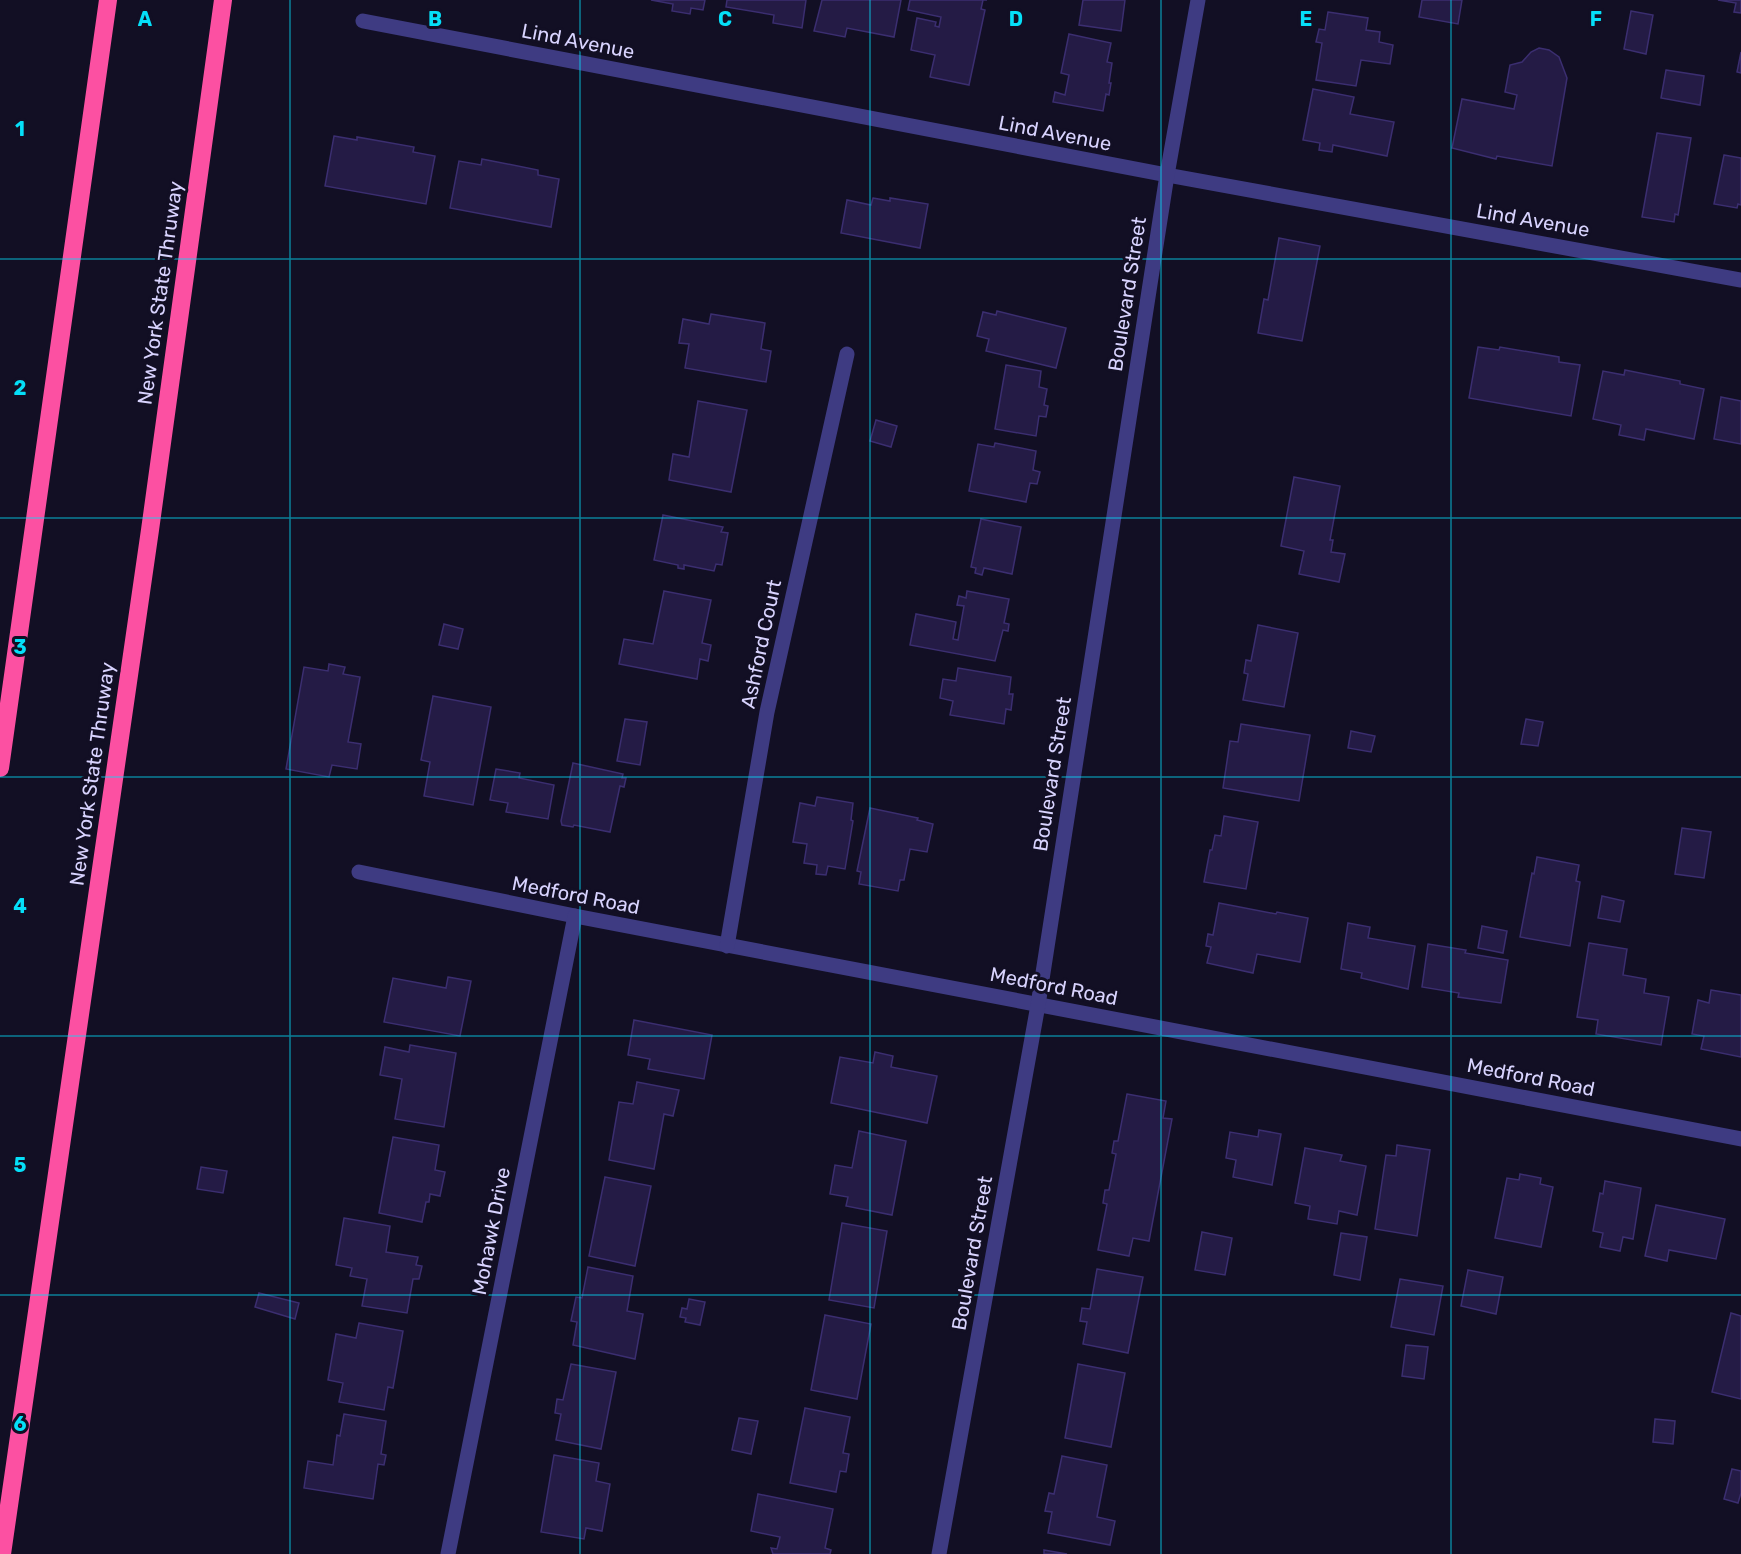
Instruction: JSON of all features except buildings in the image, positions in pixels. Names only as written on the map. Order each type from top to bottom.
[{"type":"highway","points":[[0,768],[108,0]]},
{"type":"highway","name":"New York State Thruway","points":[[2,1554],[149,542],[223,0]]},
{"type":"street","name":"Boulevard Street","points":[[939,1554],[1038,1005],[1167,175],[1198,0]]},
{"type":"street","name":"Lind Avenue","points":[[363,21],[1167,175],[1741,280]]},
{"type":"street","name":"Ashford Court","points":[[727,946],[767,712],[847,354]]},
{"type":"street","name":"Medford Road","points":[[359,872],[727,946],[1741,1138]]},
{"type":"street","name":"Mohawk Drive","points":[[448,1554],[575,916]]}]
